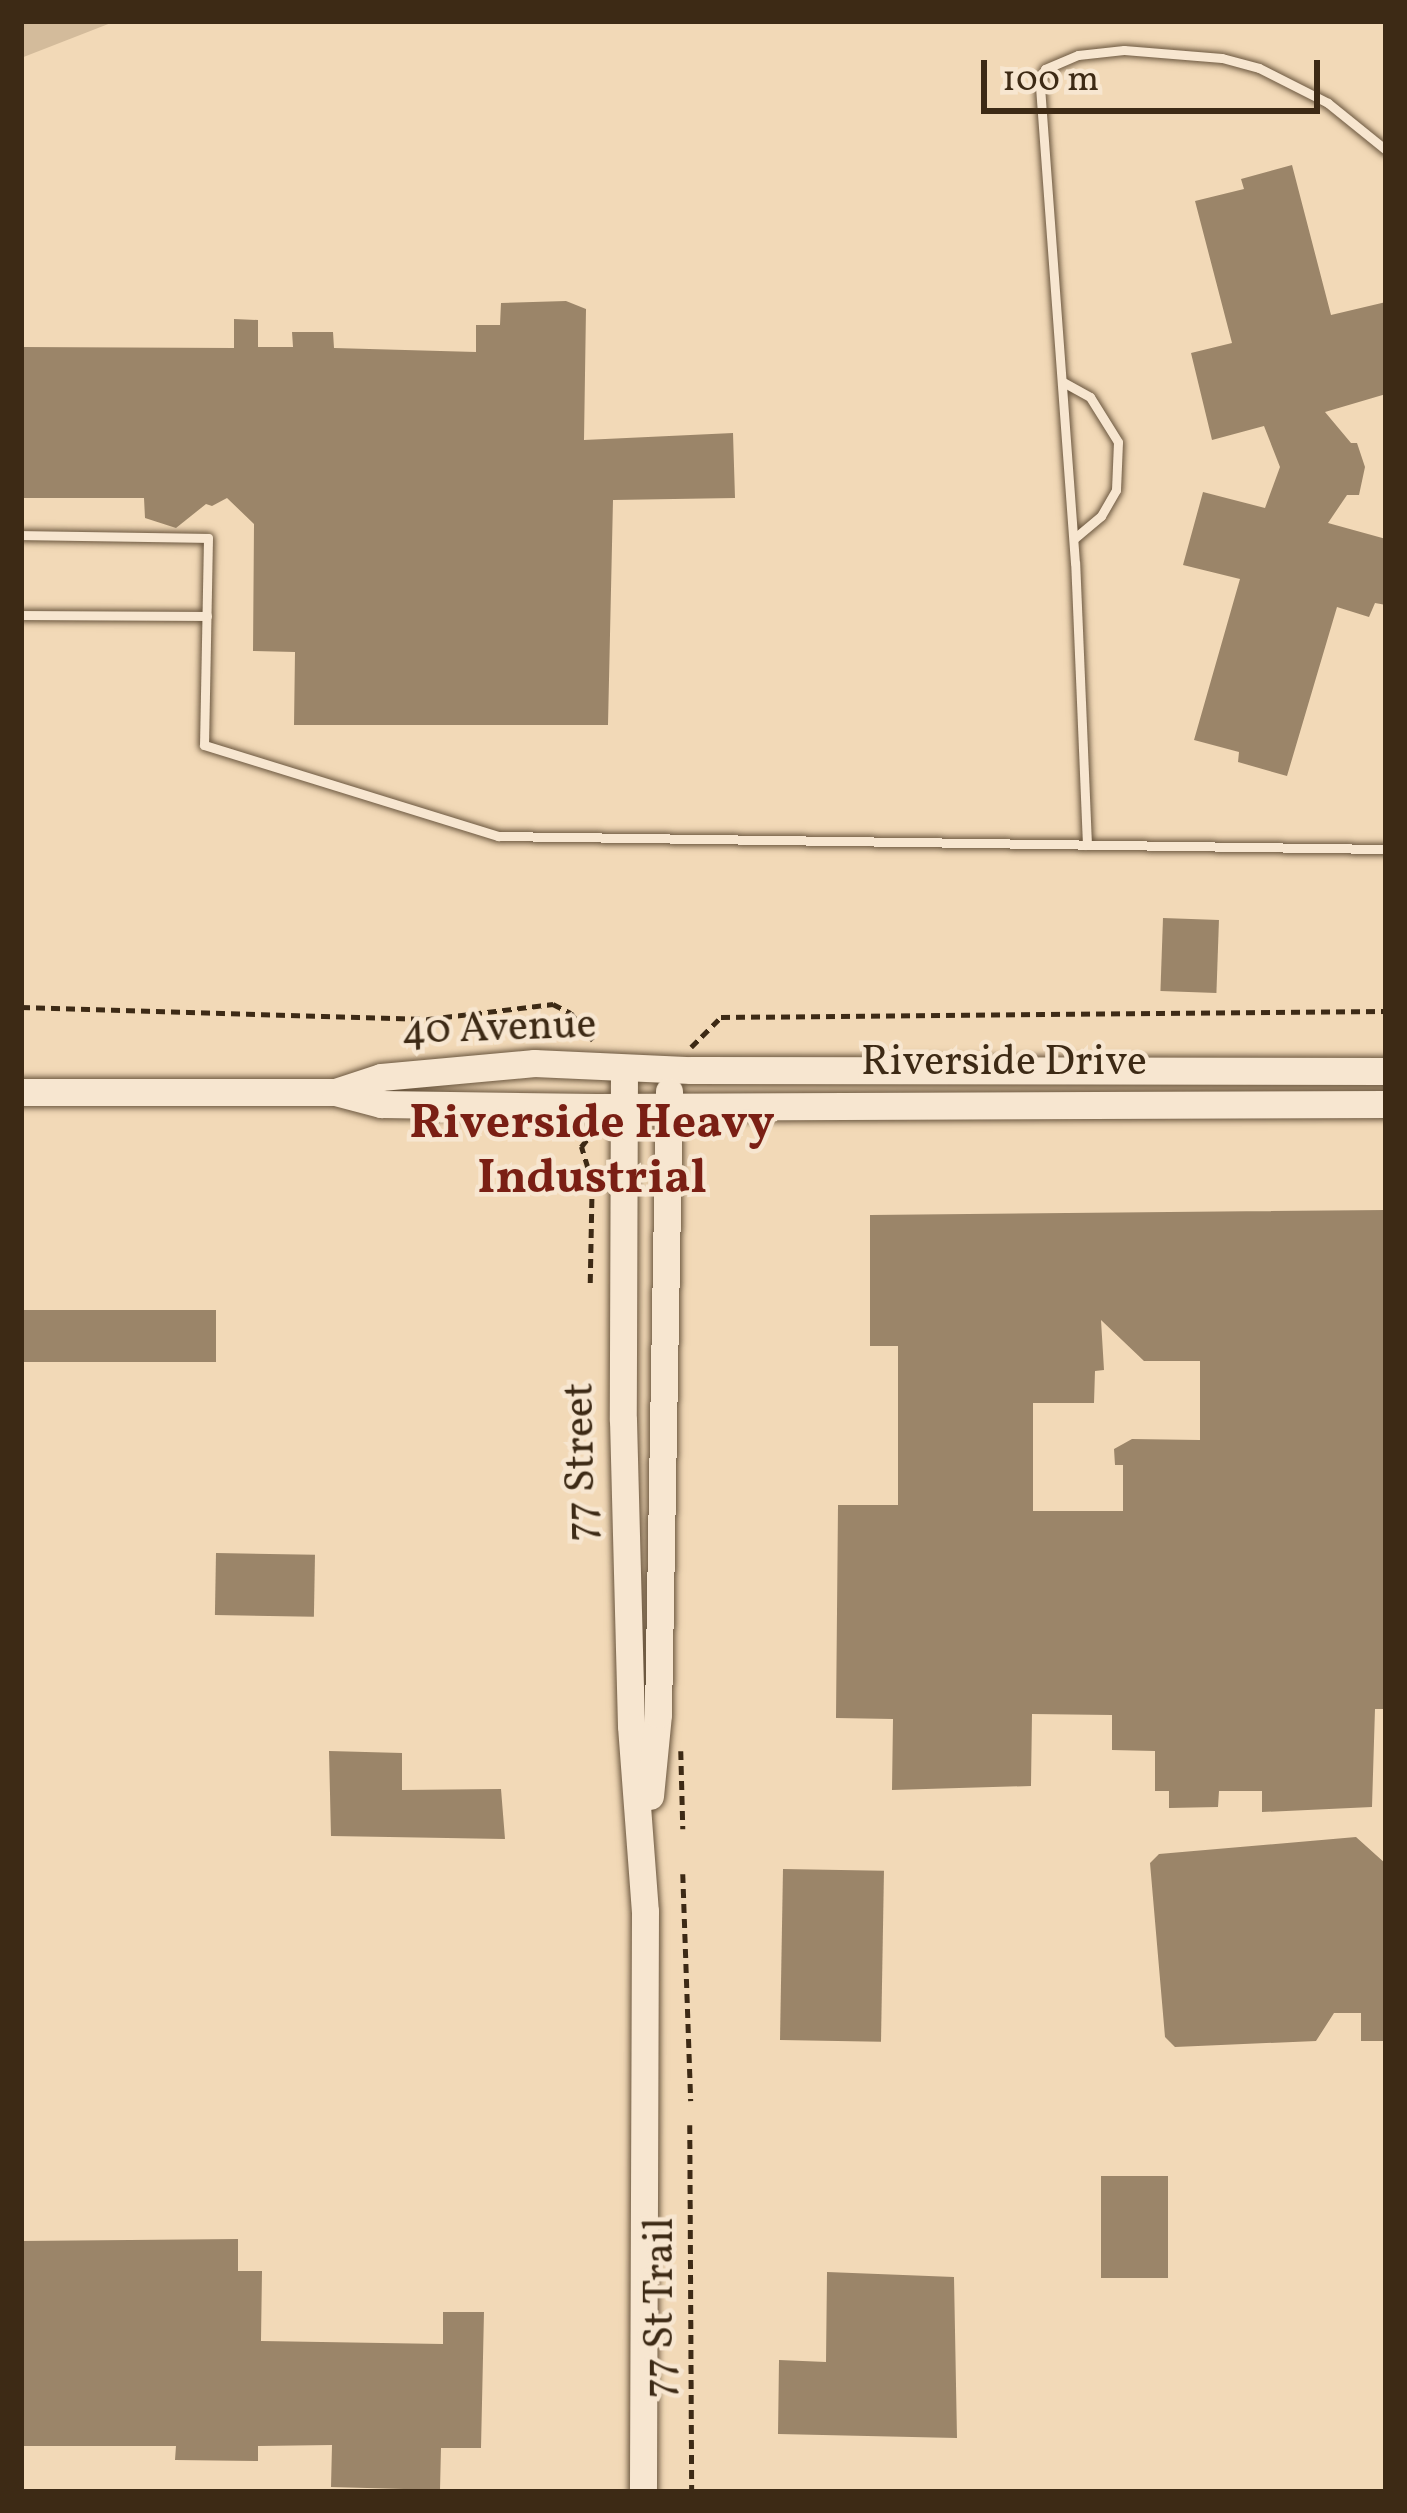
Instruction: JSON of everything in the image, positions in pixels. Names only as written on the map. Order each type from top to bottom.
[{"type":"main road","name":"40 Avenue","points":[[335,1091],[381,1077],[534,1063],[669,1070]]},
{"type":"main road","name":"77 Street","points":[[624,1068],[631,1726],[644,1853]]},
{"type":"main road","name":"Riverside Drive","points":[[669,1070],[1386,1071]]},
{"type":"main road","name":"77 Street","points":[[643,2492],[644,1853],[658,1714],[669,1070]]},
{"type":"main road","name":"40 Avenue","points":[[21,1092],[335,1091],[381,1104],[623,1107]]},
{"type":"main road","name":"Riverside Drive","points":[[623,1107],[1386,1104]]},
{"type":"lane","points":[[1088,845],[1074,539],[1040,82],[1045,69],[1078,55],[1124,50],[1222,58],[1259,68],[1328,103],[1386,150]]},
{"type":"lane","points":[[1062,382],[1090,397],[1118,442],[1116,490],[1101,516],[1074,539]]},
{"type":"lane","points":[[21,535],[208,538],[204,745],[498,836],[1386,848]]},
{"type":"lane","points":[[21,615],[207,616]]},
{"type":"path","points":[[21,1007],[428,1019],[553,1004],[571,1013],[596,1045]]},
{"type":"path","points":[[690,1048],[721,1017],[1386,1011]]},
{"type":"path","points":[[590,1283],[592,1182],[581,1147],[595,1129]]},
{"type":"path","points":[[682,1874],[691,2101]]},
{"type":"path","name":"77 St Trail","points":[[690,2125],[692,2492]]},
{"type":"shaded area","points":[[21,21],[116,21],[21,58]]},
{"type":"building","points":[[1292,165],[1331,315],[1386,302],[1386,394],[1325,412],[1351,443],[1357,443],[1365,467],[1359,495],[1347,495],[1328,523],[1386,539],[1386,605],[1375,603],[1369,617],[1337,607],[1287,776],[1238,762],[1239,752],[1194,740],[1240,579],[1183,565],[1203,492],[1265,508],[1280,467],[1264,426],[1212,440],[1191,353],[1232,343],[1195,201],[1244,189],[1241,179]]},
{"type":"building","points":[[566,301],[586,309],[584,440],[733,433],[735,498],[613,500],[608,725],[294,725],[295,652],[253,651],[254,524],[227,498],[206,504],[176,528],[145,518],[144,498],[21,498],[21,347],[234,348],[234,319],[258,320],[258,347],[293,347],[292,332],[333,332],[334,348],[476,352],[476,325],[500,325],[501,303]]},
{"type":"building","points":[[1163,918],[1219,920],[1216,993],[1160,991]]},
{"type":"building","points":[[1386,1210],[1386,1709],[1375,1709],[1372,1807],[1262,1812],[1262,1791],[1219,1791],[1218,1807],[1169,1808],[1169,1791],[1155,1791],[1155,1751],[1112,1750],[1112,1715],[1032,1714],[1031,1786],[892,1790],[893,1719],[836,1718],[838,1505],[898,1505],[898,1346],[870,1346],[870,1215]],"holes":[[[1101,1320],[1144,1361],[1200,1361],[1200,1440],[1132,1439],[1114,1449],[1115,1465],[1123,1465],[1123,1511],[1033,1511],[1033,1403],[1094,1403],[1095,1371],[1104,1370]]]},
{"type":"building","points":[[21,1310],[216,1310],[216,1362],[21,1362]]},
{"type":"building","points":[[216,1553],[315,1555],[314,1617],[215,1615]]},
{"type":"building","points":[[329,1751],[402,1753],[402,1790],[501,1789],[505,1839],[331,1836]]},
{"type":"building","points":[[1356,1837],[1386,1864],[1386,2041],[1361,2041],[1361,2013],[1334,2013],[1316,2041],[1175,2047],[1165,2037],[1150,1863],[1159,1854]]},
{"type":"building","points":[[783,1869],[884,1871],[881,2042],[780,2040]]},
{"type":"building","points":[[1101,2176],[1168,2176],[1168,2278],[1101,2278]]},
{"type":"building","points":[[238,2239],[238,2271],[262,2271],[261,2341],[443,2344],[443,2312],[484,2312],[481,2448],[441,2448],[440,2490],[331,2487],[332,2445],[258,2446],[258,2461],[175,2460],[176,2446],[21,2446],[21,2241]]},
{"type":"building","points":[[827,2272],[954,2277],[957,2438],[778,2434],[779,2360],[826,2362]]},
{"type":"district","name":"Riverside Heavy Industrial","points":[[592,1152]]}]
